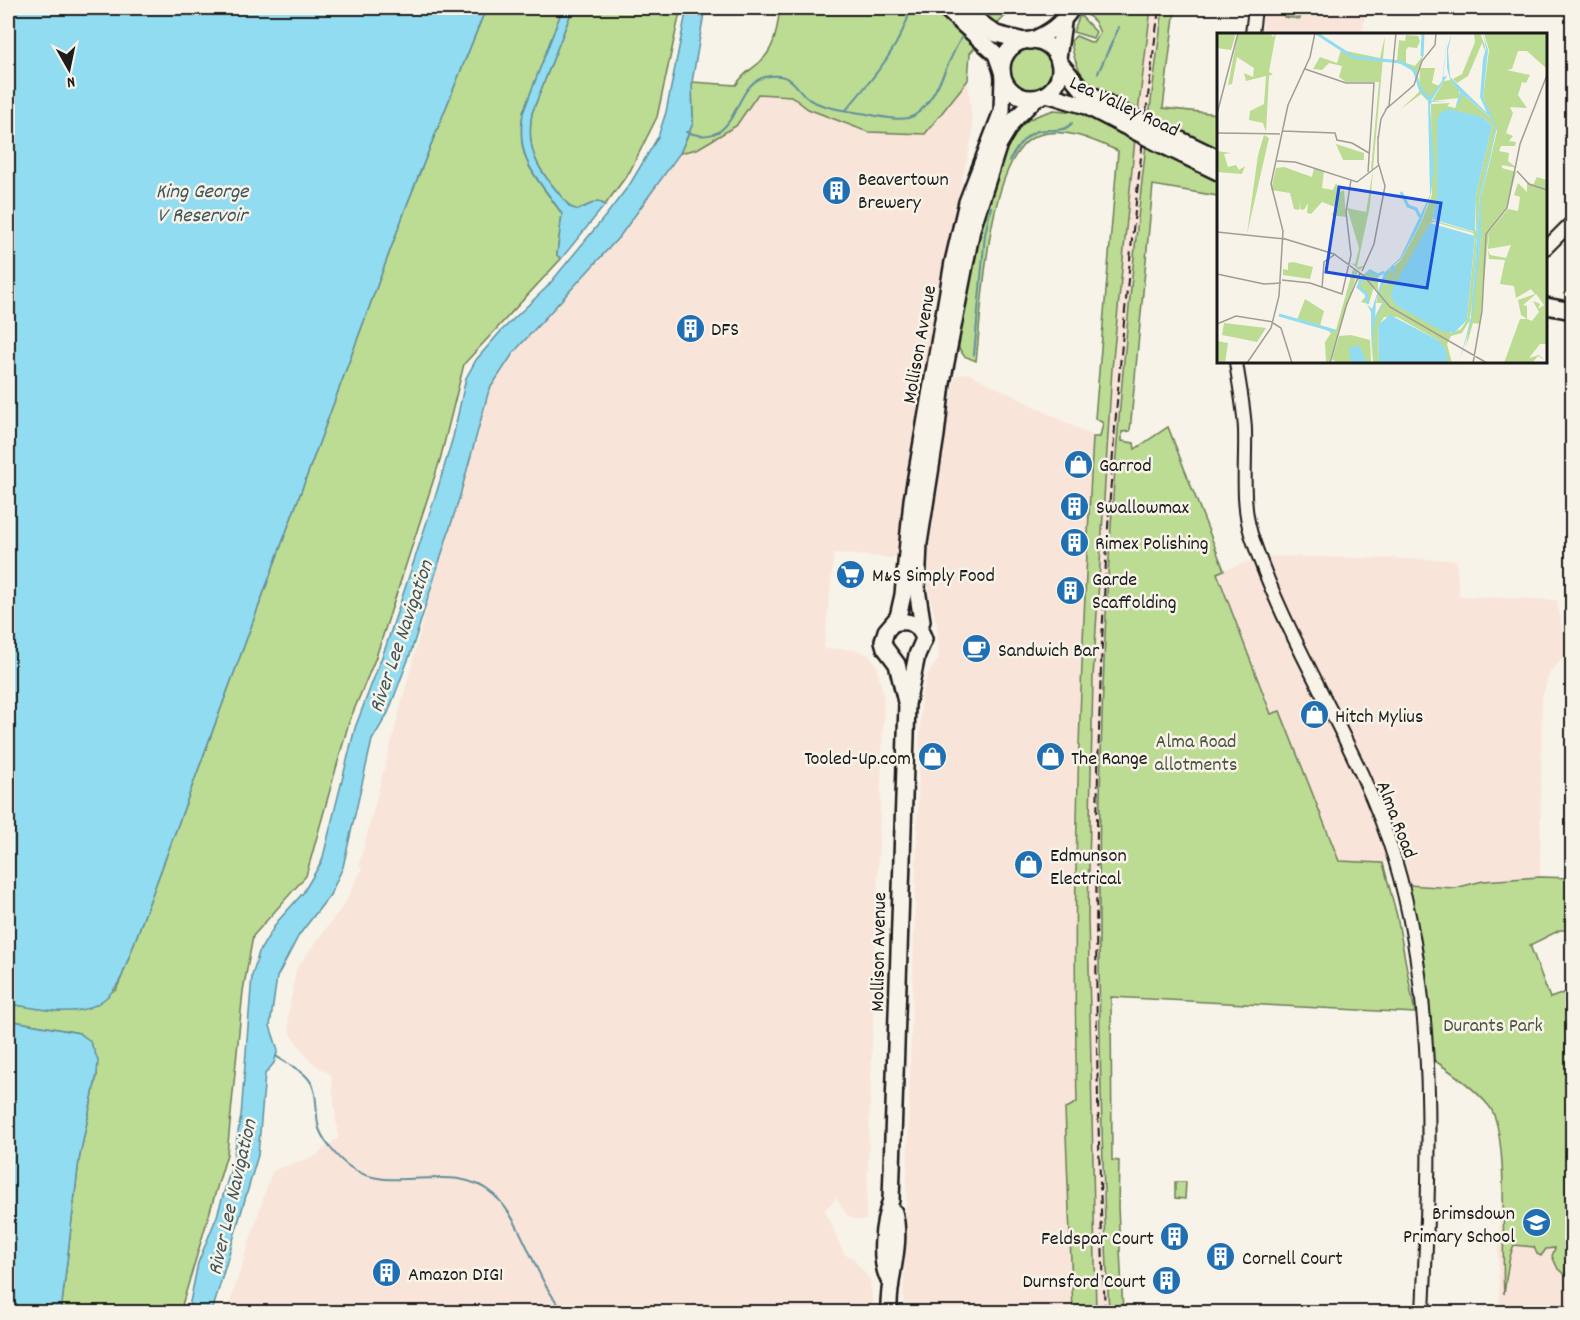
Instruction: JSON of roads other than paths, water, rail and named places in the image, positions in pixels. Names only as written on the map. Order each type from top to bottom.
[{"type":"main road","points":[[945,8],[979,30],[1012,40],[1047,45],[1059,60]]},
{"type":"main road","points":[[961,8],[996,54],[1007,86],[1017,95],[1042,96],[1054,87],[1060,73],[1063,22]]},
{"type":"main road","points":[[1003,74],[1005,56],[1014,46],[1045,35],[1063,22],[1072,8]]},
{"type":"main road","name":"Lea Valley Road","points":[[1059,60],[1082,89],[1124,119]]},
{"type":"main road","name":"Mollison Avenue","points":[[907,704],[897,664],[883,641],[886,631],[894,623],[903,595],[912,500],[953,262],[967,202],[1002,111],[1003,74]]},
{"type":"main road","name":"Lea Valley Road","points":[[1042,96],[1086,106],[1124,119],[1161,137],[1217,171]]},
{"type":"main road","name":"Mollison Avenue","points":[[889,1312],[889,1280],[883,1269],[886,1216],[891,1200],[907,704],[917,655],[924,639],[919,628],[922,621],[917,590],[919,543],[942,383],[966,257],[981,198],[999,144],[1013,121],[1042,96]]},
{"type":"main road","name":"Lea Valley Road","points":[[1161,137],[1217,158]]},
{"type":"main road","points":[[1547,306],[1572,311]]},
{"type":"main road","points":[[894,623],[910,622],[919,628]]},
{"type":"main road","points":[[889,654],[903,660],[917,655]]},
{"type":"street","points":[[1252,33],[1255,8]]},
{"type":"street","points":[[1547,246],[1572,222]]},
{"type":"street","name":"Alma Road","points":[[1236,363],[1245,428],[1249,526],[1299,648],[1381,821],[1395,861],[1415,955],[1424,1017],[1428,1116],[1423,1312]]},
{"type":"water","name":"King George V Reservoir","points":[[8,8],[486,8],[408,202],[122,976],[112,992],[100,1002],[72,1011],[8,1004]]},
{"type":"water","points":[[563,8],[573,8],[532,113],[531,142],[538,165],[544,175],[570,207],[578,210],[598,201],[605,205],[561,259],[557,255],[562,214],[530,168],[525,157],[521,130],[523,113]]},
{"type":"water","name":"River Lee Navigation","points":[[687,8],[705,8],[692,82],[693,123],[680,153],[620,236],[514,352],[489,390],[459,499],[411,652],[388,713],[372,740],[343,867],[330,895],[299,935],[277,977],[270,1026],[278,1050],[274,1063],[265,1074],[258,1155],[212,1312],[188,1312],[198,1263],[217,1216],[232,1165],[241,1116],[252,976],[259,952],[277,922],[303,893],[322,861],[355,728],[386,646],[437,491],[453,437],[466,378],[476,360],[501,331],[547,287],[630,184],[658,137],[666,112]]},
{"type":"water","points":[[8,1020],[79,1033],[89,1040],[98,1060],[79,1160],[61,1312],[8,1312]]},
{"type":"waterway","points":[[846,110],[893,49],[911,8]]},
{"type":"waterway","points":[[979,13],[984,8]]},
{"type":"waterway","points":[[1098,73],[1119,27]]},
{"type":"waterway","points":[[686,132],[705,136],[718,132],[727,124],[747,89],[757,80],[770,76],[785,77],[810,100],[824,106],[888,118],[908,118],[918,113],[934,93],[965,32]]},
{"type":"waterway","points":[[1009,161],[1030,135],[1040,131],[1064,129],[1072,123]]},
{"type":"waterway","points":[[974,355],[985,234],[991,207]]},
{"type":"waterway","points":[[276,1056],[299,1070],[310,1081],[315,1093],[319,1130],[335,1154],[350,1167],[366,1175],[384,1179],[460,1179],[478,1184],[494,1195],[510,1214],[546,1286],[564,1312]]},
{"type":"railway","points":[[1105,1312],[1096,977],[1097,810],[1102,642],[1111,483],[1124,324],[1159,8]]},
{"type":"place","name":"Beavertown Brewery","points":[[837,190]]},
{"type":"place","name":"DFS","points":[[690,328]]},
{"type":"place","name":"Garrod","points":[[1078,464]]},
{"type":"place","name":"Swallowmax","points":[[1075,506]]},
{"type":"place","name":"Rimex Polishing","points":[[1074,542]]},
{"type":"place","name":"M&S Simply Food","points":[[851,574]]},
{"type":"place","name":"Garde Scaffolding","points":[[1071,590]]},
{"type":"place","name":"Sandwich Bar","points":[[977,649]]},
{"type":"place","name":"Hitch Mylius","points":[[1314,715]]},
{"type":"place","name":"Tooled-Up.com","points":[[932,757]]},
{"type":"place","name":"The Range","points":[[1050,757]]},
{"type":"place","name":"Edmunson Electrical","points":[[1029,865]]},
{"type":"place","name":"Brimsdown Primary School","points":[[1536,1223]]},
{"type":"place","name":"Feldspar Court","points":[[1175,1237]]},
{"type":"place","name":"Cornell Court","points":[[1221,1257]]},
{"type":"place","name":"Amazon DIG1","points":[[387,1273]]},
{"type":"place","name":"Durnsford Court","points":[[1167,1280]]},
{"type":"park label","name":"Alma Road allotments","points":[[1196,752]]},
{"type":"park label","name":"Durants Park","points":[[1493,1024]]}]
